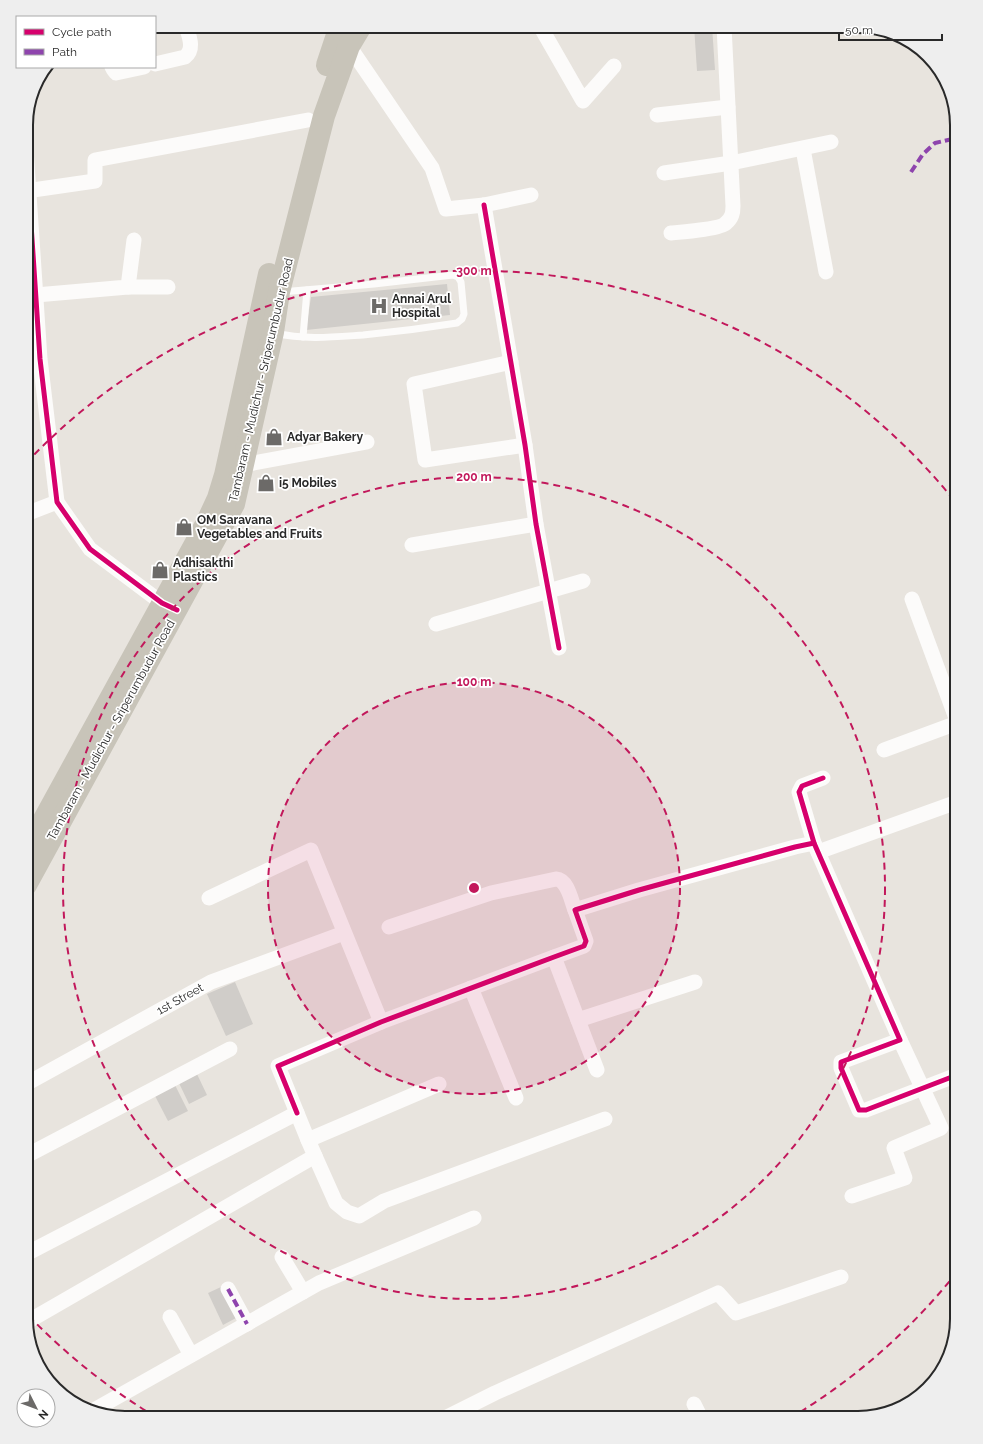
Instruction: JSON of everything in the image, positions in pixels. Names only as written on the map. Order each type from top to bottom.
[{"type":"main road","name":"Tambaram - Mudichur - Sriperumbudur Road","points":[[33,871],[169,607],[218,498],[225,475],[264,291],[308,120],[338,33]]},
{"type":"main road","name":"Tambaram - Mudichur - Sriperumbudur Road","points":[[33,840],[169,607],[234,504],[274,332],[279,292],[324,116],[349,46],[357,33]]},
{"type":"street","points":[[156,64],[185,57],[189,54],[191,46],[188,33]]},
{"type":"street","points":[[544,33],[583,101],[614,66]]},
{"type":"street","points":[[671,233],[716,227],[726,224],[732,215],[733,206],[724,33]]},
{"type":"street","points":[[349,46],[432,168],[446,209],[484,205],[531,195]]},
{"type":"street","points":[[112,68],[116,73],[139,68]]},
{"type":"street","points":[[657,115],[728,107]]},
{"type":"street","points":[[33,190],[95,181],[95,160],[308,120]]},
{"type":"street","points":[[664,173],[731,164],[831,142]]},
{"type":"street","points":[[803,149],[826,272]]},
{"type":"street","points":[[484,205],[525,445],[536,524],[559,648]]},
{"type":"street","points":[[128,287],[134,240]]},
{"type":"street","points":[[33,256],[40,359],[57,502],[90,549],[169,607]]},
{"type":"street","points":[[36,295],[128,287],[168,287]]},
{"type":"street","points":[[511,362],[414,384],[425,460],[525,445]]},
{"type":"street","points":[[243,464],[367,442]]},
{"type":"street","points":[[33,511],[57,502]]},
{"type":"street","points":[[412,545],[536,524]]},
{"type":"street","points":[[436,624],[583,581]]},
{"type":"street","points":[[912,599],[950,703]]},
{"type":"street","points":[[884,750],[950,725]]},
{"type":"street","points":[[823,778],[802,786],[799,792],[816,848],[900,1040],[941,1128],[894,1148],[905,1178],[852,1196]]},
{"type":"street","points":[[575,910],[647,888],[795,847],[816,848],[950,804]]},
{"type":"street","points":[[209,898],[311,850],[381,1022]]},
{"type":"street","points":[[389,927],[491,893],[560,879],[564,883],[586,941],[584,946],[381,1022],[278,1066],[308,1140],[336,1203],[347,1212],[359,1216],[384,1201],[606,1119]]},
{"type":"street","name":"1st Street","points":[[33,1080],[211,982],[344,933]]},
{"type":"street","points":[[554,957],[597,1070]]},
{"type":"street","points":[[578,1020],[695,982]]},
{"type":"street","points":[[471,988],[516,1098]]},
{"type":"street","points":[[900,1040],[841,1062],[841,1068],[859,1110],[866,1110],[950,1078]]},
{"type":"street","points":[[33,1152],[230,1049]]},
{"type":"street","points":[[308,1140],[439,1084]]},
{"type":"street","points":[[33,1250],[297,1113]]},
{"type":"street","points":[[33,1319],[315,1156]]},
{"type":"street","points":[[99,1407],[319,1283],[474,1218]]},
{"type":"street","points":[[282,1257],[303,1292]]},
{"type":"street","points":[[459,1411],[495,1393],[718,1293],[736,1313],[841,1277]]},
{"type":"street","points":[[228,1289],[247,1324]]},
{"type":"street","points":[[170,1317],[191,1355]]},
{"type":"street","points":[[694,1404],[698,1411]]},
{"type":"lane","points":[[274,332],[292,336],[334,338],[406,331],[458,323],[464,314],[461,282],[458,277],[453,276],[279,292]]},
{"type":"lane","points":[[303,337],[307,290]]},
{"type":"building","points":[[694,33],[712,33],[715,70],[697,71]]},
{"type":"building","name":"Annai Arul Hospital","points":[[447,284],[450,315],[306,330],[311,297]]},
{"type":"building","points":[[235,982],[253,1024],[226,1036],[207,994]]},
{"type":"building","points":[[196,1072],[207,1095],[189,1104],[178,1081]]},
{"type":"building","points":[[173,1081],[188,1111],[168,1121],[153,1092]]},
{"type":"building","points":[[221,1287],[236,1318],[223,1325],[208,1293]]},
{"type":"marked path","points":[[911,172],[923,154],[935,143],[950,140]]},
{"type":"marked path","points":[[228,1289],[247,1324]]},
{"type":"cycle path","points":[[484,205],[525,445],[536,524],[559,648]]},
{"type":"cycle path","points":[[33,254],[40,359],[57,502],[90,549],[162,603],[177,610]]},
{"type":"cycle path","points":[[823,778],[802,786],[799,792],[814,843],[900,1040],[841,1062],[841,1068],[859,1110],[866,1110],[950,1078]]},
{"type":"cycle path","points":[[297,1113],[278,1066],[381,1022],[584,946],[586,941],[575,910],[639,890],[814,843]]},
{"type":"place","name":"Annai Arul Hospital","points":[[379,306]]},
{"type":"place","name":"Adyar Bakery","points":[[274,437]]},
{"type":"place","name":"i5 Mobiles","points":[[266,483]]},
{"type":"place","name":"OM Saravana Vegetables and Fruits","points":[[184,527]]},
{"type":"place","name":"Adhisakthi Plastics","points":[[160,570]]}]
